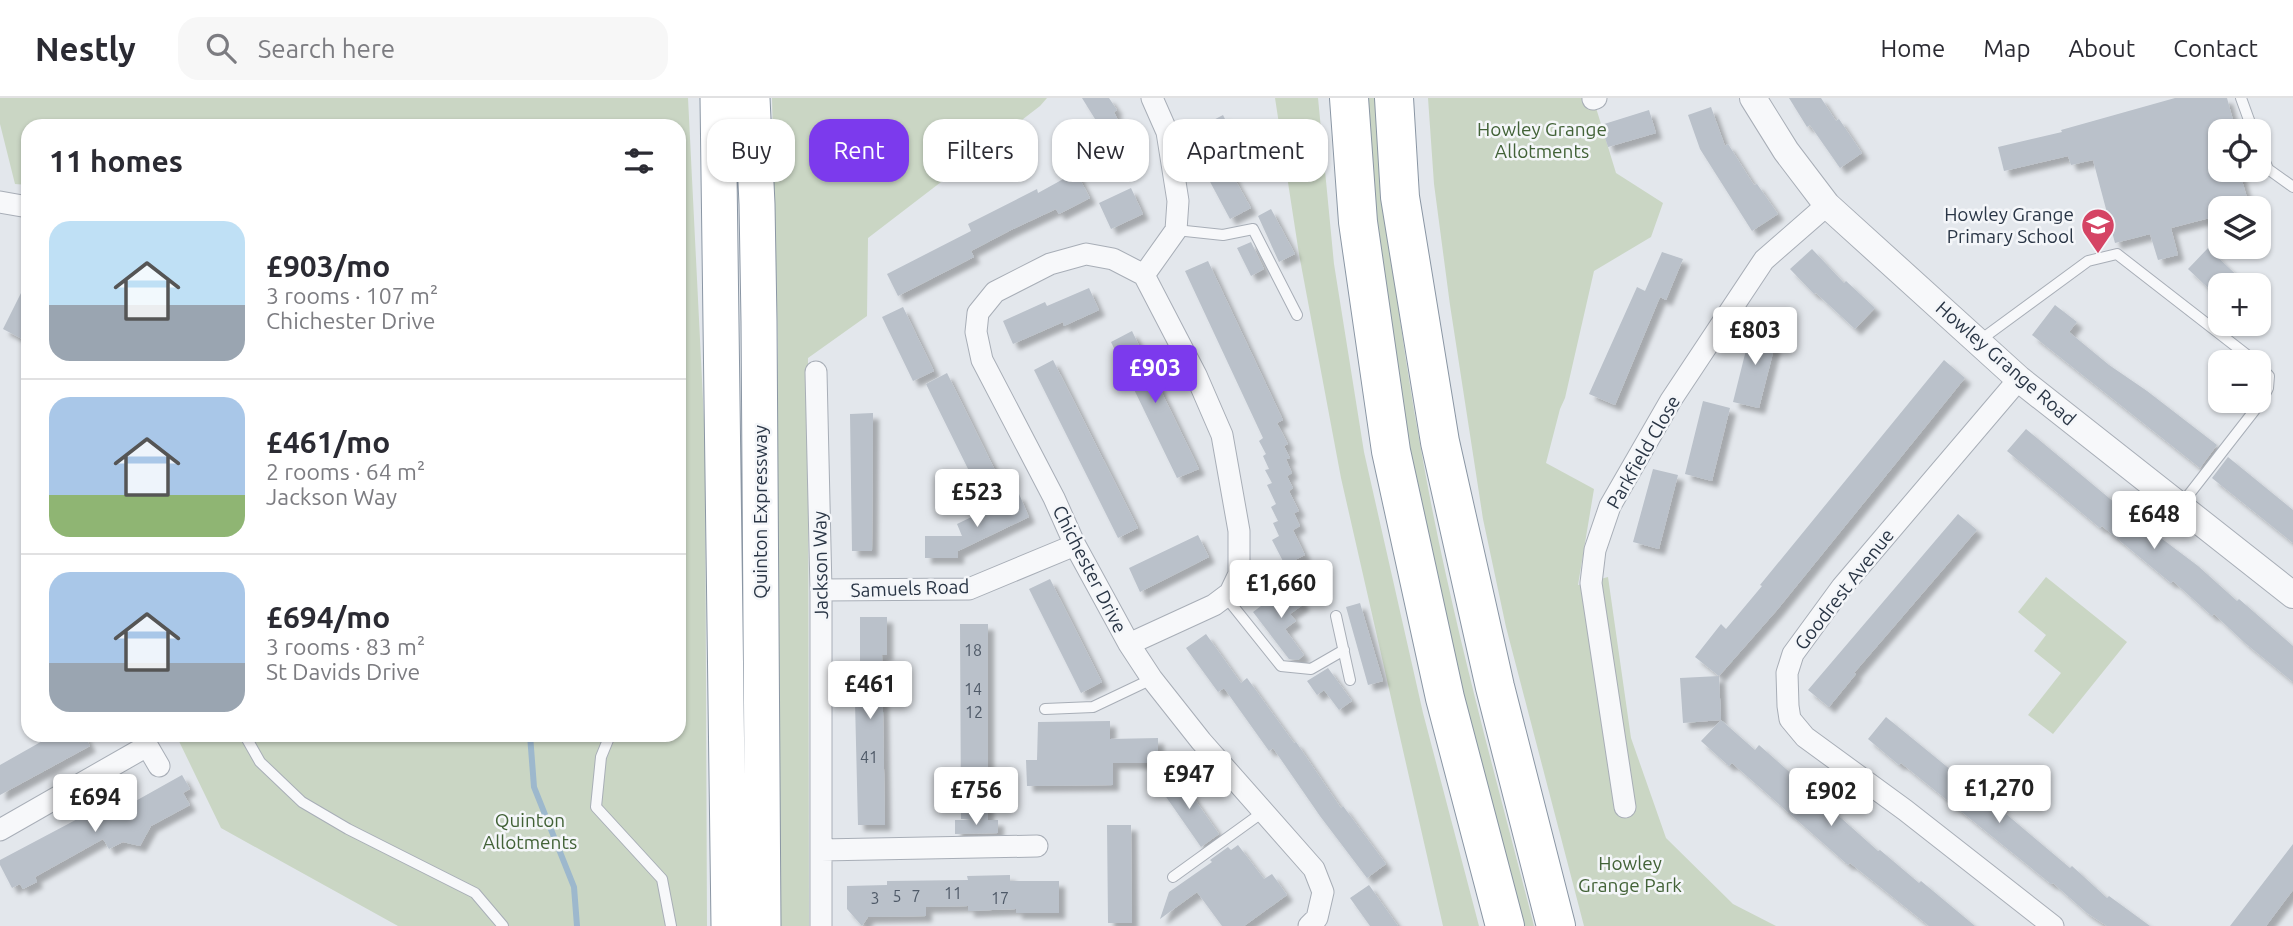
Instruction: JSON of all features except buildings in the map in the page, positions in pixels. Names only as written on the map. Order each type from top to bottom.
[{"type":"highway","name":"Quinton Expressway","points":[[718,98],[729,926]]},
{"type":"highway","name":"Quinton Expressway","points":[[752,98],[757,204],[763,926]]},
{"type":"highway","points":[[1349,98],[1359,222],[1391,451],[1445,698],[1505,926]]},
{"type":"highway","points":[[1394,98],[1400,197],[1440,442],[1495,687],[1556,926]]},
{"type":"street","points":[[1152,98],[1167,132],[1178,201],[1176,230],[1144,275],[1196,375],[1222,435],[1239,531],[1239,574],[1230,593],[1225,596]]},
{"type":"street","name":"Howley Grange Road","points":[[1753,98],[1786,151],[1827,205],[2019,379],[2293,595]]},
{"type":"street","points":[[0,202],[21,206]]},
{"type":"street","name":"Parkfield Close","points":[[1625,807],[1591,583],[1595,550],[1610,506],[1671,400],[1764,260],[1827,205]]},
{"type":"street","name":"Chichester Drive","points":[[1144,275],[1113,259],[1086,254],[1050,264],[995,292],[978,313],[976,332],[982,359],[1054,498],[1075,545],[1129,644],[1152,679],[1201,741],[1314,869],[1323,892],[1317,918],[1309,926]]},
{"type":"street","name":"Jackson Way","points":[[816,372],[821,590],[821,926]]},
{"type":"street","name":"Goodrest Avenue","points":[[2019,379],[1842,587],[1793,654],[1787,673],[1787,706],[1790,719],[1805,737],[1915,818],[2053,926]]},
{"type":"street","name":"Samuels Road","points":[[821,590],[968,589],[1075,545]]},
{"type":"street","name":"Chichester Drive","points":[[1129,644],[1214,605],[1225,596]]},
{"type":"street","points":[[0,830],[141,742]]},
{"type":"street","points":[[145,742],[159,766]]},
{"type":"street","points":[[821,850],[1037,846]]},
{"type":"lane","points":[[2241,98],[2249,119]]},
{"type":"lane","points":[[2271,171],[2293,187]]},
{"type":"lane","points":[[1176,230],[1223,235],[1253,229],[1297,315]]},
{"type":"lane","points":[[1979,341],[2088,261],[2117,254],[2239,350]]},
{"type":"lane","points":[[2180,506],[2252,413]]},
{"type":"lane","points":[[1225,596],[1282,666],[1311,669],[1344,650]]},
{"type":"lane","points":[[1336,616],[1350,680]]},
{"type":"lane","points":[[1045,709],[1093,707],[1152,679]]},
{"type":"lane","points":[[249,742],[260,762],[302,802],[348,829],[475,893],[503,926]]},
{"type":"lane","points":[[607,742],[600,757],[596,807],[662,879],[671,926]]},
{"type":"lane","points":[[1174,877],[1263,812]]},
{"type":"green space","name":"Quinton Allotments","points":[[0,98],[688,98],[705,440],[707,926],[398,926],[221,828],[179,742],[686,742],[686,119],[21,119],[21,184],[15,184],[0,124]]},
{"type":"green space","points":[[772,98],[1047,98],[1023,119],[923,119],[923,182],[941,182],[868,238],[867,316],[808,358],[809,926],[771,926],[778,347],[774,182],[795,182],[795,119],[773,119]]},
{"type":"green space","points":[[1275,98],[1318,98],[1320,119],[1278,119]]},
{"type":"green space","points":[[1364,98],[1375,98],[1401,329],[1435,524],[1475,697],[1534,926],[1524,926],[1464,697],[1423,525],[1390,329]]},
{"type":"green space","points":[[1428,98],[1593,98],[1616,173],[1663,203],[1651,237],[1594,271],[1565,398],[1546,463],[1594,489],[1578,585],[1608,577],[1631,738],[1666,838],[1733,904],[1776,926],[1584,926],[1506,627],[1483,519],[1434,184]]},
{"type":"green space","points":[[1288,182],[1326,182],[1334,264],[1364,452],[1423,713],[1479,926],[1443,926],[1341,478]]},
{"type":"green space","points":[[2046,577],[2127,642],[2053,734],[2028,715],[2061,673],[2034,651],[2046,635],[2018,612]]},
{"type":"waterway","points":[[531,742],[534,787],[574,887],[577,926]]},
{"type":"place","name":"Howley Grange Primary School","points":[[2098,255]]},
{"type":"park label","name":"Howley Grange Allotments","points":[[1542,140]]},
{"type":"park label","name":"Howley Grange Park","points":[[1630,874]]}]
